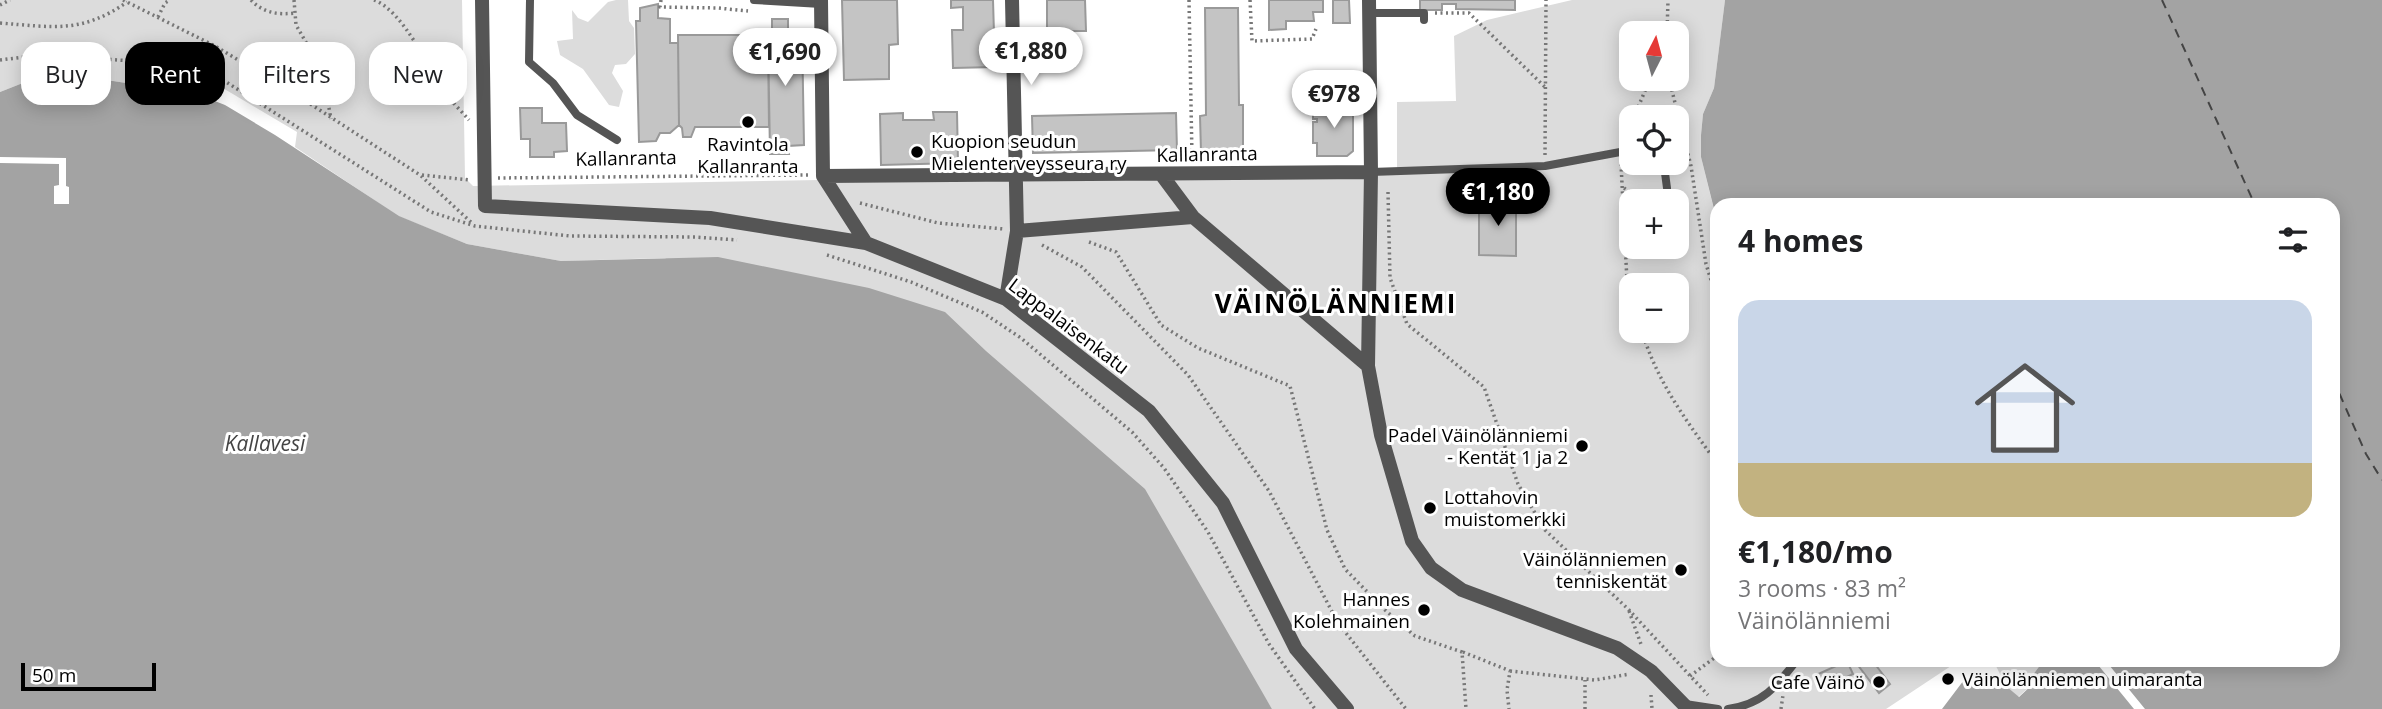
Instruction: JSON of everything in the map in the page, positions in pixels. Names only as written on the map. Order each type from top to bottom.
[{"type":"street","points":[[482,0],[484,178]]},
{"type":"street","points":[[1006,299],[1017,231],[1012,0]]},
{"type":"street","points":[[821,2],[817,176],[866,243]]},
{"type":"street","points":[[1369,7],[1371,172],[1368,366],[1381,435],[1412,541],[1431,568],[1462,590],[1618,648],[1651,671],[1687,706]]},
{"type":"street","name":"Kallanranta","points":[[817,176],[1371,172]]},
{"type":"street","points":[[1161,174],[1193,217],[1368,366]]},
{"type":"street","name":"Lappalaisenkatu","points":[[484,178],[485,206],[710,218],[866,243],[1006,299],[1149,411],[1223,503],[1296,649],[1347,709]]},
{"type":"street","points":[[1017,231],[1193,217]]},
{"type":"lane","points":[[530,0],[529,62],[553,83],[577,115],[617,140]]},
{"type":"lane","points":[[754,0],[821,2]]},
{"type":"lane","points":[[1369,7],[1424,17]]},
{"type":"lane","name":"Kallanranta","points":[[1371,172],[1545,166],[1619,150]]},
{"type":"lane","points":[[1665,175],[1667,188]]},
{"type":"lane","points":[[1728,709],[1748,706],[1768,693],[1791,667]]},
{"type":"lane","points":[[1687,706],[1716,705]]},
{"type":"path","points":[[0,5],[10,0]]},
{"type":"path","points":[[158,17],[165,3],[170,0]]},
{"type":"path","points":[[251,0],[257,7],[273,13],[295,13]]},
{"type":"path","points":[[294,0],[296,24],[306,42]]},
{"type":"path","points":[[374,0],[384,4],[398,19],[445,93],[471,123]]},
{"type":"path","points":[[661,0],[660,7],[718,8]]},
{"type":"path","points":[[1189,0],[1192,173]]},
{"type":"path","points":[[1250,0],[1252,41],[1312,39],[1316,29]]},
{"type":"path","points":[[1545,166],[1546,0]]},
{"type":"path","points":[[1667,21],[1668,0]]},
{"type":"path","points":[[0,23],[60,28],[84,25],[109,15],[125,1],[239,60]]},
{"type":"path","points":[[1424,17],[1469,13],[1546,88]]},
{"type":"path","points":[[0,60],[41,55],[164,63],[223,80],[431,212],[475,226],[570,236],[742,240]]},
{"type":"path","points":[[310,105],[420,175],[475,226]]},
{"type":"path","points":[[328,105],[331,120]]},
{"type":"path","points":[[1689,158],[1710,277]]},
{"type":"path","points":[[1388,171],[1390,278],[1407,324],[1484,387],[1518,484],[1545,530],[1628,609],[1716,705]]},
{"type":"path","name":"Kallanranta","points":[[420,175],[463,181],[484,178],[817,176]]},
{"type":"path","points":[[1622,175],[1627,273]]},
{"type":"path","points":[[851,197],[861,204],[939,223],[1017,231],[1082,267],[1188,375],[1269,491],[1338,624],[1406,709]]},
{"type":"path","points":[[1079,239],[1116,252],[1161,326],[1198,348],[1290,386],[1327,530],[1345,569],[1415,636],[1510,671],[1595,680],[1651,671]]},
{"type":"path","points":[[826,254],[911,282],[982,312],[1021,338],[1132,432],[1164,468],[1208,532],[1269,645],[1315,709]]},
{"type":"path","points":[[1647,343],[1658,373],[1710,454]]},
{"type":"path","points":[[1462,652],[1466,709]]},
{"type":"path","points":[[1690,676],[1710,661]]},
{"type":"path","points":[[1509,709],[1507,690],[1510,671]]},
{"type":"path","points":[[1585,679],[1585,709]]},
{"type":"shaded area","points":[[0,0],[462,0],[463,42],[369,42],[369,105],[464,105],[465,178],[473,186],[1397,170],[1397,102],[1456,101],[1454,36],[1487,20],[1572,0],[1725,0],[1714,88],[1703,114],[1701,135],[1701,157],[1711,198],[1710,667],[1949,667],[1886,709],[1272,709],[1256,683],[665,258],[561,261],[467,244],[398,216],[295,147],[297,132],[251,105],[355,105],[355,42],[239,42],[239,98],[225,89],[225,42],[125,42],[125,83],[113,81],[111,42],[21,42],[21,84],[0,92]]},
{"type":"shaded area","points":[[628,0],[629,21],[634,28],[635,54],[626,64],[615,65],[612,73],[623,91],[619,107],[609,105],[583,69],[560,55],[557,41],[573,39],[572,10],[578,18],[588,22],[608,2]]},
{"type":"shaded area","points":[[1996,667],[2039,667],[2029,680],[2034,683],[2018,697],[2006,686]]},
{"type":"water","points":[[1725,0],[2382,0],[2382,709],[1942,709],[1970,672],[2006,686],[2019,697],[2033,684],[2029,680],[2039,667],[2340,667],[2340,198],[1711,198],[1701,157],[1701,135],[1703,114],[1714,88]]},
{"type":"water","name":"Kallavesi","points":[[113,81],[125,83],[125,105],[225,105],[399,216],[467,244],[561,261],[718,257],[869,288],[945,312],[1145,489],[1272,709],[0,709],[0,92],[21,84],[21,105],[111,105]]},
{"type":"pier","points":[[0,157],[66,158],[69,204],[54,204],[54,186],[59,185],[59,164],[0,163]]},
{"type":"pier","points":[[2100,667],[2111,667],[2145,709],[2134,709]]},
{"type":"building","points":[[842,0],[897,0],[898,44],[889,45],[889,79],[844,80]]},
{"type":"building","points":[[951,0],[993,0],[995,67],[953,68],[952,30],[963,30],[963,7],[951,8]]},
{"type":"building","points":[[1047,0],[1085,0],[1086,31],[1047,31]]},
{"type":"building","points":[[1269,0],[1323,0],[1323,12],[1313,12],[1314,21],[1286,21],[1286,29],[1269,30]]},
{"type":"building","points":[[1333,0],[1349,0],[1350,23],[1333,23]]},
{"type":"building","points":[[1420,0],[1515,0],[1515,10],[1456,9],[1456,4],[1442,4],[1442,10],[1420,10]]},
{"type":"building","points":[[658,4],[658,18],[670,19],[670,43],[678,43],[679,125],[670,133],[660,133],[656,141],[639,142],[636,21],[640,21],[640,8]]},
{"type":"building","points":[[1205,8],[1238,8],[1239,105],[1243,105],[1243,151],[1201,152],[1200,116],[1206,115]]},
{"type":"building","points":[[772,19],[788,19],[788,33],[802,32],[804,145],[788,146],[789,154],[770,154],[768,36],[772,36]]},
{"type":"building","points":[[678,35],[760,35],[760,43],[768,43],[769,127],[695,127],[691,137],[683,137],[679,125]]},
{"type":"building","points":[[1317,104],[1353,104],[1353,151],[1347,156],[1317,156],[1317,143],[1313,143],[1313,122],[1317,122],[1317,119],[1313,119],[1313,110],[1317,110]]},
{"type":"building","points":[[520,108],[542,108],[542,123],[566,123],[567,151],[554,152],[554,157],[530,157],[530,139],[521,139]]},
{"type":"building","points":[[933,112],[957,112],[958,163],[881,165],[880,114],[903,113],[903,120],[934,120]]},
{"type":"building","points":[[1176,113],[1177,150],[1033,153],[1032,116]]},
{"type":"building","points":[[1516,200],[1516,256],[1479,255],[1479,201]]},
{"type":"building","points":[[1834,667],[1850,667],[1853,674],[1823,689],[1816,675]]},
{"type":"building","points":[[1859,667],[1877,667],[1890,684],[1879,693]]},
{"type":"ferry route","points":[[2162,0],[2252,198]]},
{"type":"ferry route","points":[[2340,395],[2366,454],[2382,480]]},
{"type":"place","name":"Ravintola Kallanranta","points":[[748,122]]},
{"type":"place","name":"Kuopion seudun Mielenterveysseura ry","points":[[917,152]]},
{"type":"place","name":"Padel Väinölänniemi - Kentät 1 ja 2","points":[[1582,446]]},
{"type":"place","name":"Lottahovin muistomerkki","points":[[1430,508]]},
{"type":"place","name":"Väinölänniemen tenniskentät","points":[[1681,570]]},
{"type":"place","name":"Hannes Kolehmainen","points":[[1424,610]]},
{"type":"place","name":"Väinölänniemen uimaranta","points":[[1948,679]]},
{"type":"place","name":"Cafe Väinö","points":[[1879,682]]},
{"type":"district","name":"VÄINÖLÄNNIEMI","points":[[1336,304]]}]
